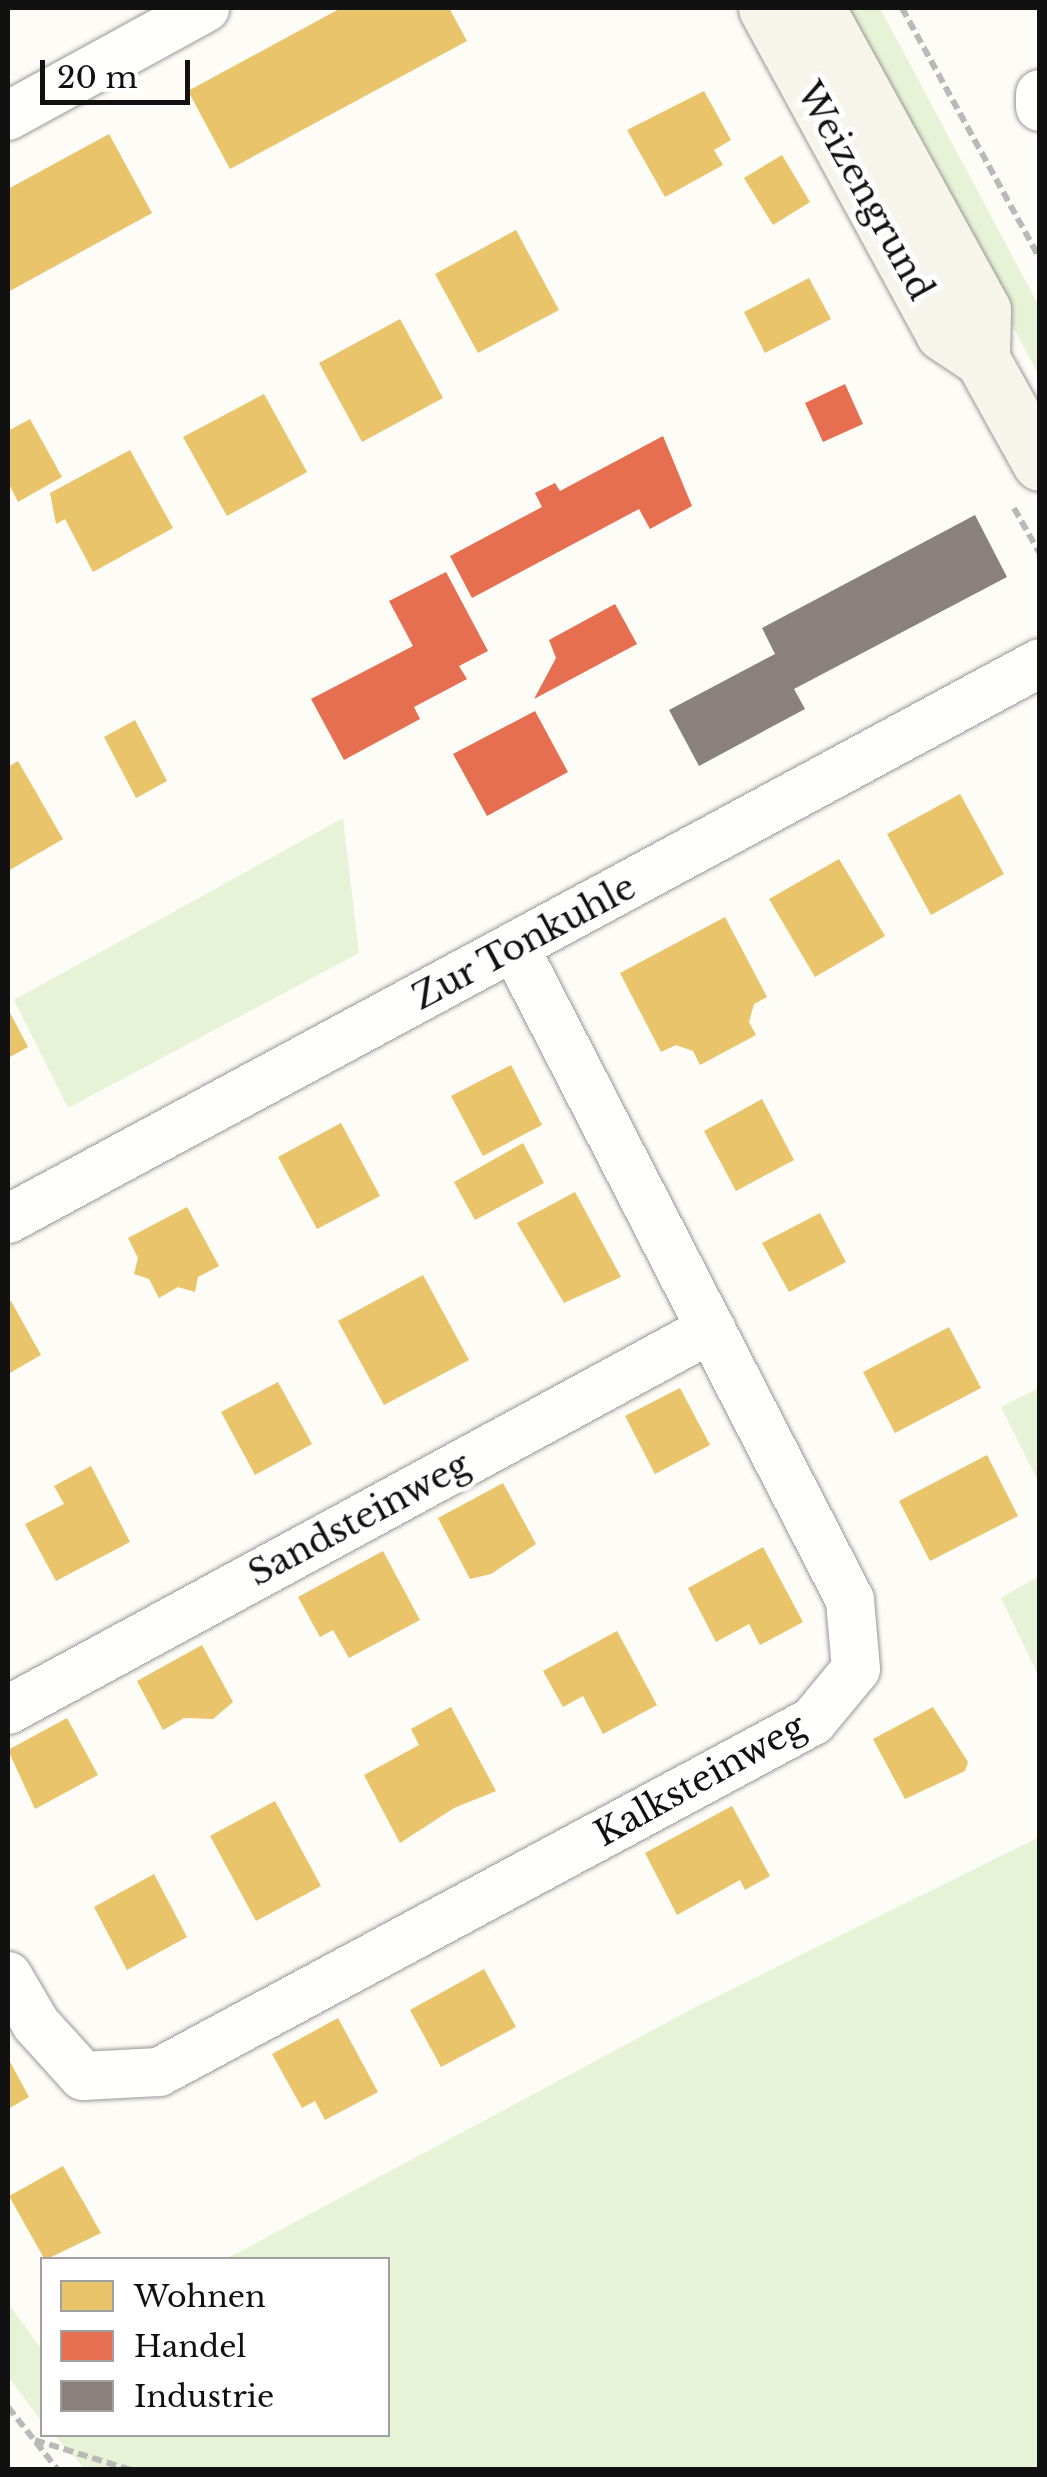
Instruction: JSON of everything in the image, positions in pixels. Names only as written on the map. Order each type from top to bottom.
[{"type":"main road","name":"Weizengrund","points":[[766,8],[942,333],[982,359],[1040,463]]},
{"type":"main road","name":"Weizengrund","points":[[817,8],[983,310],[982,359]]},
{"type":"street","points":[[8,116],[205,8]]},
{"type":"street","points":[[1040,94],[1040,107]]},
{"type":"street","name":"Zur Tonkuhle","points":[[8,1218],[1040,663]]},
{"type":"street","name":"Kalksteinweg","points":[[8,1976],[36,2024],[83,2076],[159,2072],[813,1721],[856,1670],[850,1600],[515,948]]},
{"type":"street","name":"Sandsteinweg","points":[[8,1710],[711,1328]]},
{"type":"path","points":[[902,8],[1040,259]]},
{"type":"path","points":[[8,2407],[58,2470]]},
{"type":"path","points":[[35,2440],[131,2470]]},
{"type":"green space","points":[[839,8],[880,8],[1039,306],[1039,375]]},
{"type":"green space","points":[[343,818],[359,953],[68,1108],[14,1000]]},
{"type":"green space","points":[[1039,1388],[1039,1483],[1001,1407]]},
{"type":"green space","points":[[1039,1576],[1039,1677],[1001,1598]]},
{"type":"green space","points":[[1039,1837],[1039,2469],[86,2470],[56,2437],[390,2437],[390,2257],[230,2257],[694,2008]]},
{"type":"green space","points":[[8,2303],[40,2347],[40,2419],[8,2376]]},
{"type":"building: Wohnen","points":[[341,8],[449,8],[467,41],[230,169],[188,91]]},
{"type":"building: Wohnen","points":[[704,91],[731,140],[714,150],[723,165],[665,197],[627,130]]},
{"type":"building: Wohnen","points":[[109,134],[152,213],[8,292],[8,189]]},
{"type":"building: Wohnen","points":[[782,155],[810,202],[773,225],[744,178]]},
{"type":"building: Wohnen","points":[[516,230],[559,310],[478,353],[435,274]]},
{"type":"building: Wohnen","points":[[809,278],[831,319],[765,353],[744,312]]},
{"type":"building: Wohnen","points":[[400,319],[443,398],[362,442],[319,363]]},
{"type":"building: Wohnen","points":[[264,394],[307,472],[227,516],[183,437]]},
{"type":"building: Wohnen","points":[[30,419],[62,477],[18,502],[8,482],[8,431]]},
{"type":"building: Wohnen","points":[[130,450],[173,528],[93,572],[65,519],[56,524],[50,493]]},
{"type":"building: Wohnen","points":[[135,720],[167,781],[136,798],[104,737]]},
{"type":"building: Wohnen","points":[[18,761],[63,839],[8,871],[8,767]]},
{"type":"building: Wohnen","points":[[960,794],[1004,874],[931,915],[887,834]]},
{"type":"building: Wohnen","points":[[839,859],[885,936],[815,977],[769,899]]},
{"type":"building: Wohnen","points":[[725,917],[767,997],[754,1004],[749,1022],[756,1035],[700,1065],[693,1051],[676,1045],[661,1052],[620,973]]},
{"type":"building: Wohnen","points":[[8,1009],[28,1047],[8,1058]]},
{"type":"building: Wohnen","points":[[511,1065],[542,1125],[483,1156],[451,1096]]},
{"type":"building: Wohnen","points":[[762,1099],[794,1160],[736,1191],[704,1131]]},
{"type":"building: Wohnen","points":[[341,1123],[380,1196],[317,1229],[278,1157]]},
{"type":"building: Wohnen","points":[[523,1143],[544,1183],[475,1220],[454,1182]]},
{"type":"building: Wohnen","points":[[575,1192],[621,1277],[564,1303],[517,1223]]},
{"type":"building: Wohnen","points":[[187,1207],[219,1266],[198,1277],[195,1292],[178,1287],[159,1298],[149,1279],[134,1274],[138,1258],[128,1238]]},
{"type":"building: Wohnen","points":[[820,1213],[846,1262],[789,1292],[762,1243]]},
{"type":"building: Wohnen","points":[[423,1275],[469,1360],[384,1405],[338,1321]]},
{"type":"building: Wohnen","points":[[11,1301],[41,1355],[8,1374],[8,1303]]},
{"type":"building: Wohnen","points":[[949,1327],[981,1388],[895,1433],[863,1372]]},
{"type":"building: Wohnen","points":[[278,1382],[312,1444],[255,1475],[221,1412]]},
{"type":"building: Wohnen","points":[[680,1388],[710,1445],[655,1474],[625,1416]]},
{"type":"building: Wohnen","points":[[987,1455],[1018,1516],[930,1561],[899,1501]]},
{"type":"building: Wohnen","points":[[91,1466],[130,1542],[56,1581],[25,1524],[64,1504],[54,1486]]},
{"type":"building: Wohnen","points":[[503,1483],[536,1544],[491,1574],[470,1579],[438,1518]]},
{"type":"building: Wohnen","points":[[763,1547],[803,1622],[760,1645],[749,1624],[716,1642],[688,1588]]},
{"type":"building: Wohnen","points":[[383,1551],[420,1620],[349,1658],[333,1630],[320,1637],[298,1597]]},
{"type":"building: Wohnen","points":[[617,1631],[657,1705],[603,1734],[583,1696],[563,1707],[543,1671]]},
{"type":"building: Wohnen","points":[[202,1645],[233,1702],[213,1719],[184,1718],[163,1730],[137,1681]]},
{"type":"building: Wohnen","points":[[451,1707],[496,1791],[454,1808],[400,1843],[364,1775],[419,1745],[411,1729]]},
{"type":"building: Wohnen","points":[[933,1707],[968,1762],[965,1771],[905,1799],[873,1739]]},
{"type":"building: Wohnen","points":[[67,1718],[98,1775],[35,1809],[8,1750]]},
{"type":"building: Wohnen","points":[[275,1801],[321,1886],[256,1921],[210,1836]]},
{"type":"building: Wohnen","points":[[732,1806],[770,1876],[745,1890],[740,1880],[677,1915],[645,1853]]},
{"type":"building: Wohnen","points":[[154,1874],[187,1937],[127,1970],[94,1907]]},
{"type":"building: Wohnen","points":[[484,1969],[516,2027],[441,2067],[410,2010]]},
{"type":"building: Wohnen","points":[[338,2018],[378,2092],[325,2120],[315,2101],[302,2108],[272,2054]]},
{"type":"building: Wohnen","points":[[8,2058],[29,2097],[8,2109]]},
{"type":"building: Wohnen","points":[[63,2166],[101,2233],[51,2257],[43,2257],[9,2196]]},
{"type":"building: Handel","points":[[845,384],[863,424],[823,442],[805,403]]},
{"type":"building: Handel","points":[[663,436],[692,506],[650,529],[639,509],[472,598],[450,556],[542,507],[535,493],[555,483],[560,491]]},
{"type":"building: Handel","points":[[446,572],[488,651],[459,666],[467,679],[414,707],[420,719],[344,760],[311,699],[413,646],[389,601]]},
{"type":"building: Handel","points":[[615,604],[637,644],[534,699],[556,658],[549,640]]},
{"type":"building: Handel","points":[[535,711],[568,772],[487,816],[453,754]]},
{"type":"building: Industrie","points":[[975,515],[1007,577],[794,689],[805,709],[699,766],[669,710],[775,654],[762,628]]}]
